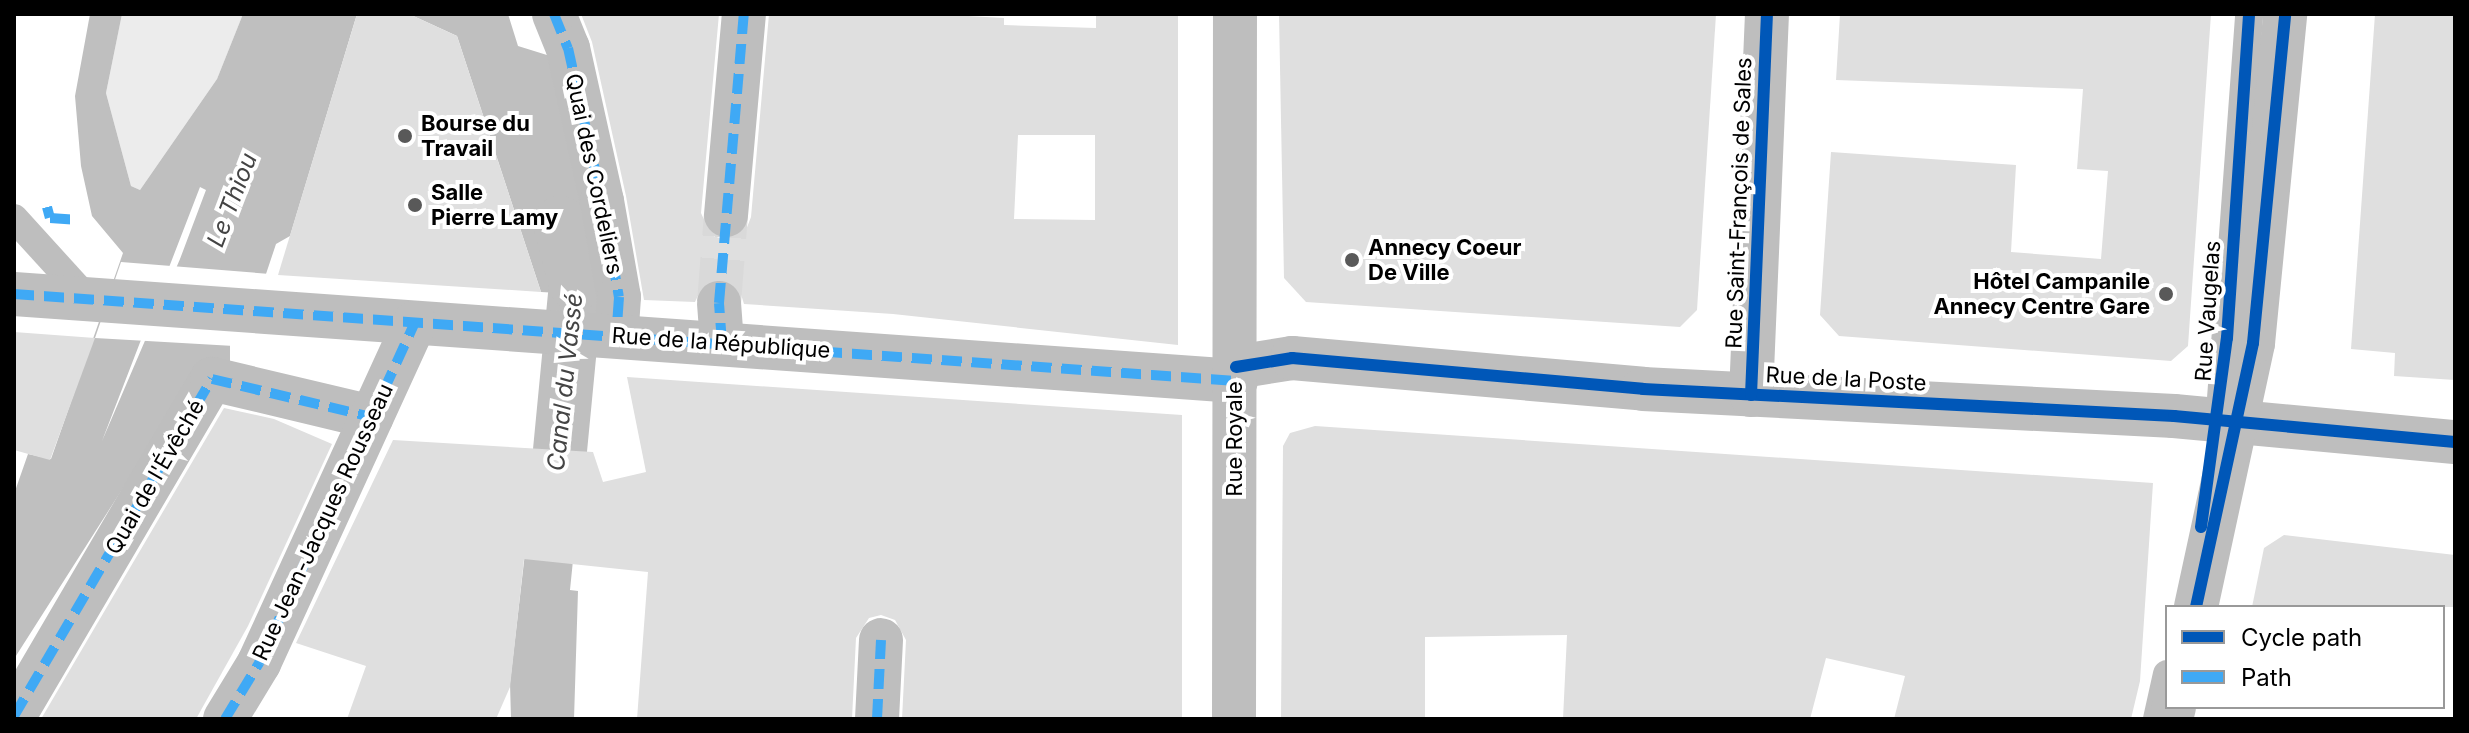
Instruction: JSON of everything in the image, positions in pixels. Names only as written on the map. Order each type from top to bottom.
[{"type":"street","name":"Quai des Cordeliers","points":[[554,14],[568,48],[602,201],[619,297],[613,335]]},
{"type":"street","points":[[726,215],[744,14]]},
{"type":"street","name":"Rue Royale","points":[[1234,719],[1235,14]]},
{"type":"street","name":"Rue Saint-François de Sales","points":[[1751,395],[1767,14]]},
{"type":"street","name":"Rue Vaugelas","points":[[2196,605],[2228,423],[2253,343],[2285,14]]},
{"type":"street","name":"Rue de la République","points":[[14,294],[267,308],[415,323],[613,335],[720,323],[1236,374]]},
{"type":"street","name":"Rue Jean-Jacques Rousseau","points":[[225,719],[259,663],[415,323]]},
{"type":"street","name":"Rue de la Poste","points":[[1236,374],[1292,358],[1751,395],[2174,416],[2455,442]]},
{"type":"street","name":"Quai de l'Évêché","points":[[14,716],[212,379],[269,389],[372,417]]},
{"type":"street","points":[[877,719],[881,640]]},
{"type":"lane","name":"Rue Vaugelas","points":[[2182,605],[2228,423],[2249,14]]},
{"type":"lane","points":[[14,218],[97,297]]},
{"type":"lane","points":[[2157,719],[2165,683]]},
{"type":"shaded area","points":[[122,14],[243,14],[217,79],[140,190],[131,186],[106,93]]},
{"type":"water","name":"Le Thiou","points":[[90,14],[122,14],[106,93],[131,186],[140,190],[217,79],[243,14],[357,14],[290,236],[276,244],[246,334],[230,341],[230,361],[137,466],[14,659],[14,494],[28,454],[51,459],[123,253],[92,216],[81,166],[75,96]],"holes":[[[200,187],[206,190],[180,259],[102,441]]]},
{"type":"water","points":[[409,14],[508,14],[518,46],[563,60],[612,296],[541,292],[457,36]]},
{"type":"water","points":[[537,449],[584,452],[570,590],[578,591],[574,719],[511,719],[510,683]]},
{"type":"pier","points":[[121,262],[270,274],[250,336],[234,346],[95,338]]},
{"type":"building","name":"Bourse du Travail","points":[[357,14],[409,14],[457,36],[541,292],[278,275]]},
{"type":"building","points":[[581,14],[719,14],[701,213],[711,235],[725,240],[746,230],[751,217],[769,14],[932,14],[1004,18],[1004,25],[1096,28],[1096,14],[1178,14],[1178,345],[893,314],[744,304],[739,288],[718,278],[704,283],[695,302],[644,300],[626,196],[592,42]],"holes":[[[1018,135],[1095,135],[1095,220],[1014,219]]]},
{"type":"building","points":[[1279,14],[1716,14],[1697,310],[1680,327],[1306,302],[1284,278]]},
{"type":"building","points":[[1840,14],[2211,14],[2188,346],[2171,361],[1839,336],[1820,315],[1831,152],[2016,165],[2011,252],[2101,259],[2108,171],[2077,169],[2083,89],[1836,80]]},
{"type":"building","points":[[2375,14],[2455,14],[2455,380],[2394,376],[2395,353],[2351,349]]},
{"type":"building","points":[[14,332],[95,338],[50,460],[14,450]]},
{"type":"building","points":[[627,377],[1182,415],[1182,719],[902,719],[906,640],[895,620],[881,615],[869,618],[856,638],[852,719],[637,719],[648,572],[524,559],[510,687],[496,719],[347,719],[366,666],[296,643],[393,440],[593,452],[603,482],[646,472]]},
{"type":"building","points":[[224,408],[274,419],[332,444],[248,626],[196,719],[41,719]]},
{"type":"building","points":[[1315,426],[2153,483],[2140,681],[2131,719],[1894,719],[1905,676],[1826,658],[1810,719],[1563,719],[1567,635],[1425,637],[1425,719],[1281,719],[1283,446],[1290,433]]},
{"type":"building","points":[[2284,535],[2455,555],[2455,607],[2252,605],[2264,548]]},
{"type":"waterway","name":"Canal du Vassé","points":[[553,523],[576,284],[560,223]]},
{"type":"tunnel","points":[[719,303],[726,215]]},
{"type":"marked path","points":[[554,14],[568,48],[602,201],[619,297],[616,336]]},
{"type":"marked path","points":[[722,343],[719,303],[744,14]]},
{"type":"marked path","points":[[47,207],[50,218],[79,220]]},
{"type":"marked path","points":[[14,294],[1236,381]]},
{"type":"marked path","points":[[225,719],[259,663],[415,323]]},
{"type":"marked path","points":[[14,716],[212,379],[372,417]]},
{"type":"marked path","points":[[877,719],[881,640]]},
{"type":"cycle path","points":[[1751,395],[1767,14]]},
{"type":"cycle path","points":[[2201,527],[2227,338],[2249,14]]},
{"type":"cycle path","points":[[2196,605],[2253,343],[2285,14]]},
{"type":"cycle path","points":[[1236,367],[1292,358],[1643,389],[2174,416],[2455,442]]},
{"type":"place","name":"Bourse du Travail","points":[[405,136]]},
{"type":"place","name":"Salle Pierre Lamy","points":[[415,205]]},
{"type":"place","name":"Annecy Coeur De Ville","points":[[1352,260]]},
{"type":"place","name":"Hôtel Campanile Annecy Centre Gare","points":[[2166,294]]}]
